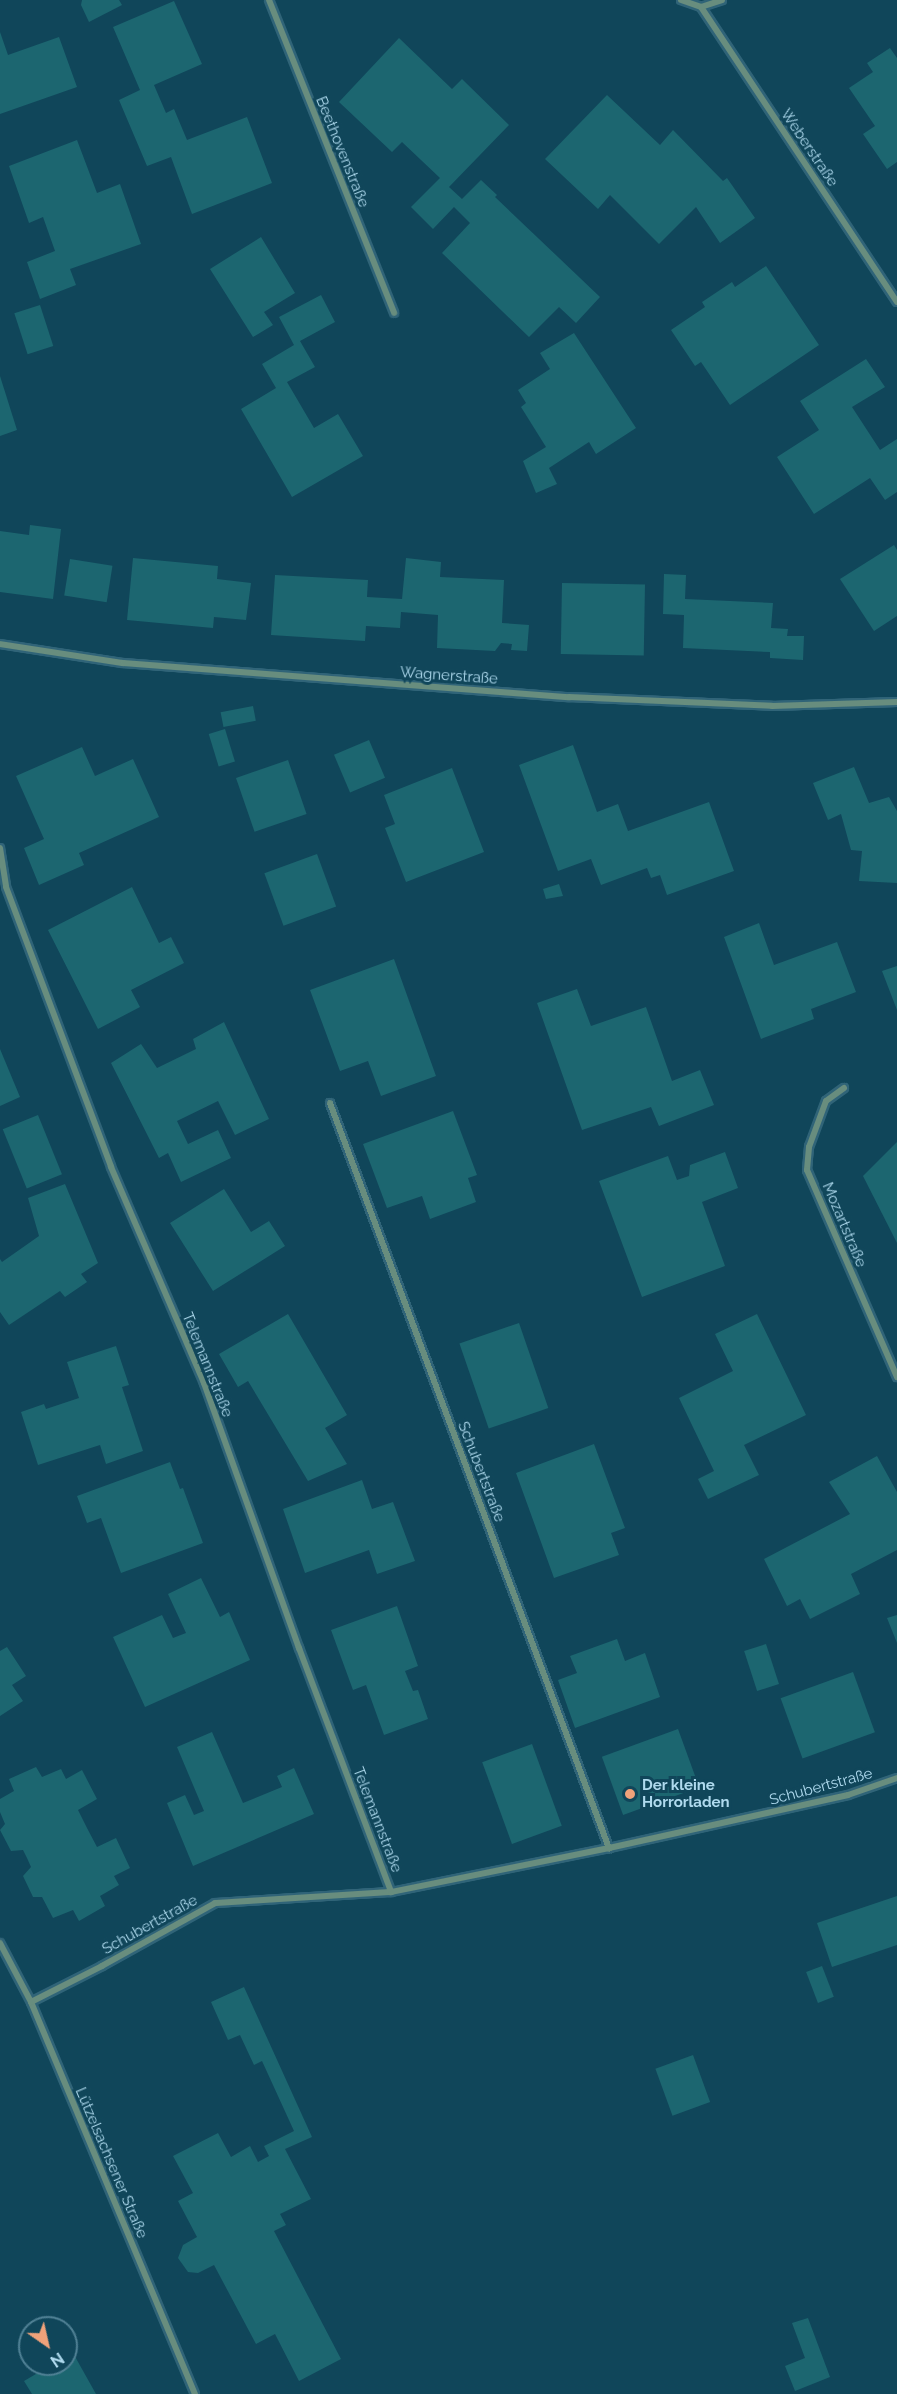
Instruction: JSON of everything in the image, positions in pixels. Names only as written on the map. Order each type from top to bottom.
[{"type":"street","name":"Beethovenstraße","points":[[269,0],[394,313]]},
{"type":"street","points":[[681,0],[701,7],[722,0]]},
{"type":"street","name":"Weberstraße","points":[[701,7],[897,302]]},
{"type":"street","name":"Wagnerstraße","points":[[0,644],[123,663],[568,697],[772,706],[897,702]]},
{"type":"street","name":"Telemannstraße","points":[[0,848],[6,887],[111,1167],[204,1383],[299,1648],[392,1892]]},
{"type":"street","name":"Mozartstraße","points":[[844,1088],[826,1101],[808,1147],[807,1170],[897,1377]]},
{"type":"street","name":"Schubertstraße","points":[[330,1103],[609,1848]]},
{"type":"street","name":"Schubertstraße","points":[[31,2002],[102,1966],[215,1903],[392,1892],[609,1848],[848,1795],[897,1778]]},
{"type":"street","name":"Lützelsachsener Straße","points":[[0,1943],[31,2002],[195,2394]]},
{"type":"building","points":[[82,0],[119,0],[122,5],[89,22],[81,5]]},
{"type":"building","points":[[174,1],[202,64],[154,85],[166,113],[174,109],[187,140],[247,117],[272,183],[192,214],[171,157],[147,166],[119,100],[140,90],[113,27]]},
{"type":"building","points":[[0,32],[8,55],[59,37],[77,87],[0,114]]},
{"type":"building","points":[[399,38],[452,89],[462,79],[509,125],[449,187],[462,199],[481,180],[497,195],[495,197],[600,297],[576,323],[559,307],[529,337],[442,253],[470,223],[454,207],[433,229],[411,207],[440,178],[402,142],[392,152],[339,102]]},
{"type":"building","points":[[890,48],[897,58],[897,162],[887,169],[863,134],[875,126],[849,88],[873,72],[867,63]]},
{"type":"building","points":[[607,95],[660,145],[673,130],[723,181],[727,178],[755,218],[720,243],[696,207],[659,244],[610,195],[598,209],[545,159]]},
{"type":"building","points":[[77,140],[97,193],[120,184],[141,244],[70,269],[76,285],[40,299],[27,262],[55,251],[43,217],[29,223],[9,166]]},
{"type":"building","points":[[261,237],[295,293],[264,312],[273,325],[253,337],[210,269]]},
{"type":"building","points":[[766,266],[819,345],[730,405],[701,362],[695,366],[671,330],[705,307],[702,302],[732,282],[735,287]]},
{"type":"building","points":[[321,295],[335,322],[300,341],[315,367],[287,382],[314,428],[338,414],[363,456],[292,497],[241,409],[276,388],[262,364],[294,345],[279,317]]},
{"type":"building","points":[[40,305],[53,346],[28,354],[14,313]]},
{"type":"building","points":[[574,333],[636,428],[596,454],[589,442],[549,468],[557,484],[536,493],[523,461],[546,447],[521,407],[526,403],[518,390],[550,369],[540,353]]},
{"type":"building","points":[[866,359],[885,387],[852,407],[880,450],[897,439],[897,492],[885,500],[870,478],[814,514],[777,457],[819,430],[800,401]]},
{"type":"building","points":[[0,376],[17,430],[0,436]]},
{"type":"building","points":[[30,525],[61,529],[53,599],[0,592],[0,531],[29,535]]},
{"type":"building","points":[[894,545],[897,550],[897,616],[874,631],[840,579]]},
{"type":"building","points":[[133,558],[218,566],[217,579],[251,583],[246,620],[214,617],[213,628],[127,620]]},
{"type":"building","points":[[406,558],[441,562],[440,577],[504,580],[502,623],[529,625],[527,651],[511,650],[512,644],[501,643],[495,651],[437,648],[438,615],[401,612],[400,628],[366,626],[365,641],[271,635],[275,575],[368,580],[367,597],[402,599]]},
{"type":"building","points":[[70,559],[112,566],[107,602],[64,596]]},
{"type":"building","points":[[664,574],[686,575],[685,599],[773,603],[771,628],[788,629],[787,636],[804,636],[803,660],[770,658],[770,652],[683,648],[684,615],[663,614]]},
{"type":"building","points":[[562,583],[645,584],[644,655],[561,654]]},
{"type":"building","points":[[253,706],[256,721],[223,727],[221,712]]},
{"type":"building","points":[[225,729],[235,762],[219,766],[209,734]]},
{"type":"building","points":[[369,740],[385,778],[350,793],[334,755]]},
{"type":"building","points":[[573,745],[597,812],[618,804],[628,831],[709,802],[734,871],[667,895],[660,875],[651,878],[647,868],[601,885],[591,859],[558,871],[519,765]]},
{"type":"building","points":[[82,747],[95,776],[133,759],[159,817],[79,853],[84,865],[39,885],[24,848],[44,839],[16,776]]},
{"type":"building","points":[[288,760],[307,814],[255,832],[236,778]]},
{"type":"building","points":[[854,767],[869,803],[889,797],[897,811],[897,883],[859,881],[862,851],[851,850],[841,814],[828,820],[813,783]]},
{"type":"building","points":[[452,768],[484,852],[406,882],[385,828],[395,824],[384,795]]},
{"type":"building","points":[[317,854],[336,907],[284,926],[264,873]]},
{"type":"building","points":[[559,884],[563,896],[546,899],[543,889]]},
{"type":"building","points":[[132,887],[159,943],[171,937],[184,963],[131,990],[140,1007],[98,1029],[48,930]]},
{"type":"building","points":[[759,923],[774,965],[837,942],[856,992],[811,1009],[814,1019],[761,1039],[724,937]]},
{"type":"building","points":[[394,959],[436,1076],[381,1096],[368,1061],[340,1071],[310,990]]},
{"type":"building","points":[[897,966],[897,1010],[882,971]]},
{"type":"building","points":[[577,989],[591,1026],[646,1007],[672,1081],[700,1070],[714,1105],[659,1126],[651,1107],[582,1130],[537,1003]]},
{"type":"building","points":[[224,1022],[269,1119],[235,1135],[218,1101],[177,1121],[188,1144],[218,1130],[231,1158],[181,1182],[168,1153],[159,1158],[111,1063],[141,1044],[157,1068],[196,1049],[193,1039]]},
{"type":"building","points":[[0,1049],[20,1097],[0,1106]]},
{"type":"building","points":[[453,1111],[477,1175],[468,1178],[476,1202],[430,1219],[422,1196],[387,1208],[363,1144]]},
{"type":"building","points":[[38,1115],[62,1174],[27,1189],[3,1129]]},
{"type":"building","points":[[897,1142],[897,1243],[863,1176]]},
{"type":"building","points":[[725,1152],[738,1188],[702,1202],[725,1266],[642,1297],[599,1181],[668,1156],[677,1180],[689,1176],[690,1165]]},
{"type":"building","points":[[65,1184],[98,1263],[81,1274],[87,1282],[65,1297],[60,1291],[9,1325],[0,1312],[0,1259],[2,1262],[39,1236],[28,1198]]},
{"type":"building","points":[[224,1189],[251,1232],[269,1221],[285,1246],[213,1291],[170,1223]]},
{"type":"building","points":[[288,1314],[347,1415],[325,1428],[347,1464],[308,1481],[248,1381],[238,1387],[219,1354]]},
{"type":"building","points":[[757,1314],[806,1415],[744,1445],[759,1475],[708,1499],[698,1479],[714,1471],[679,1398],[733,1371],[715,1334]]},
{"type":"building","points":[[519,1323],[548,1408],[489,1429],[459,1344]]},
{"type":"building","points":[[116,1346],[129,1385],[122,1387],[143,1451],[106,1464],[100,1445],[38,1465],[21,1412],[44,1404],[46,1409],[79,1398],[67,1362]]},
{"type":"building","points":[[594,1444],[625,1528],[611,1533],[619,1555],[554,1578],[516,1473]]},
{"type":"building","points":[[877,1456],[897,1492],[897,1550],[851,1574],[860,1594],[810,1619],[800,1599],[787,1606],[764,1559],[850,1514],[829,1482]]},
{"type":"building","points":[[170,1462],[180,1489],[183,1488],[203,1543],[121,1573],[101,1518],[87,1523],[77,1496]]},
{"type":"building","points":[[362,1480],[372,1509],[393,1502],[415,1561],[377,1574],[369,1550],[305,1573],[283,1509]]},
{"type":"building","points":[[201,1578],[220,1617],[229,1612],[250,1660],[145,1707],[113,1637],[162,1615],[173,1638],[186,1633],[168,1594]]},
{"type":"building","points":[[397,1606],[418,1666],[405,1671],[413,1691],[418,1690],[428,1719],[384,1735],[366,1685],[353,1690],[331,1630]]},
{"type":"building","points":[[897,1615],[897,1643],[887,1618]]},
{"type":"building","points":[[617,1639],[625,1661],[645,1653],[660,1697],[575,1728],[558,1680],[577,1673],[570,1656]]},
{"type":"building","points":[[766,1644],[779,1684],[757,1691],[744,1651]]},
{"type":"building","points":[[7,1647],[26,1676],[12,1685],[23,1701],[0,1716],[0,1651]]},
{"type":"building","points":[[853,1672],[875,1732],[803,1758],[781,1698]]},
{"type":"building","points":[[678,1729],[699,1787],[623,1815],[602,1757]]},
{"type":"building","points":[[212,1732],[243,1803],[282,1787],[277,1776],[294,1768],[314,1814],[193,1866],[167,1803],[185,1795],[194,1815],[204,1811],[177,1747]]},
{"type":"building","points":[[532,1744],[562,1826],[512,1844],[482,1762]]},
{"type":"building","points":[[36,1767],[42,1777],[61,1769],[66,1779],[82,1770],[97,1799],[78,1810],[97,1847],[116,1838],[130,1868],[114,1876],[119,1885],[100,1896],[105,1906],[79,1921],[73,1910],[53,1918],[42,1897],[33,1897],[23,1876],[31,1867],[27,1858],[23,1850],[11,1851],[0,1830],[5,1824],[0,1812],[0,1799],[14,1791],[9,1779]]},
{"type":"building","points":[[897,1896],[897,1945],[832,1967],[817,1923]]},
{"type":"building","points":[[822,1966],[834,1997],[818,2003],[806,1972]]},
{"type":"building","points":[[244,1987],[312,2137],[285,2149],[311,2199],[280,2214],[286,2225],[274,2231],[341,2359],[299,2381],[275,2334],[256,2344],[214,2265],[198,2273],[188,2272],[178,2258],[183,2245],[197,2237],[178,2201],[193,2193],[173,2156],[218,2133],[231,2157],[250,2146],[258,2162],[269,2156],[264,2146],[294,2131],[262,2061],[254,2065],[240,2035],[228,2040],[211,2002]]},
{"type":"building","points":[[693,2055],[710,2102],[673,2116],[655,2069]]},
{"type":"building","points":[[808,2318],[830,2377],[795,2391],[785,2366],[805,2358],[792,2323]]},
{"type":"building","points":[[78,2362],[96,2394],[32,2394],[24,2381],[33,2376],[78,2376]]},
{"type":"place","name":"Der kleine Horrorladen","points":[[630,1794]]}]
